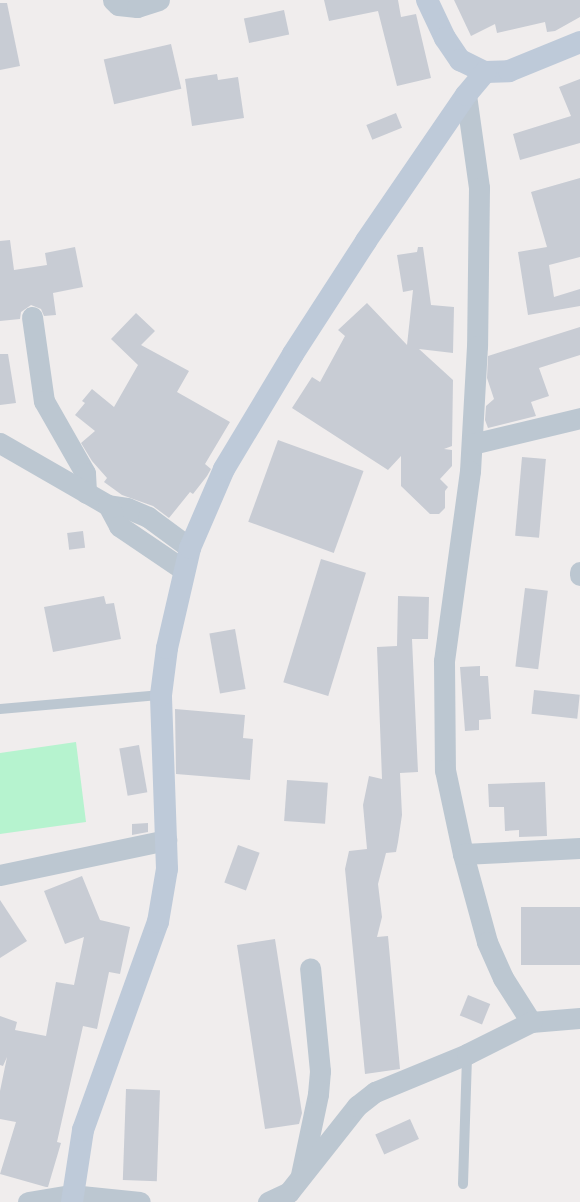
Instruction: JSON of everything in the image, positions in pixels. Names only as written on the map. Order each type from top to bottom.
[{"type":"street","points":[[114,0],[118,5],[137,7],[159,0]]},
{"type":"street","points":[[427,0],[445,38],[460,60],[485,72],[509,71],[580,42]]},
{"type":"street","points":[[71,1198],[82,1130],[158,922],[167,869],[161,695],[167,648],[190,548],[224,469],[293,354],[466,94],[485,72]]},
{"type":"street","points":[[466,94],[479,188],[477,346],[470,471],[444,660],[445,770],[463,854],[488,942],[502,978],[531,1022]]},
{"type":"street","points":[[32,316],[44,401],[85,473],[86,493]]},
{"type":"street","points":[[472,444],[580,418]]},
{"type":"street","points":[[0,443],[108,505],[127,508],[148,517],[190,548]]},
{"type":"street","points":[[108,505],[119,526],[184,570]]},
{"type":"street","points":[[0,875],[166,840]]},
{"type":"street","points":[[463,854],[580,848]]},
{"type":"street","points":[[300,1179],[318,1094],[320,1071],[310,968]]},
{"type":"street","points":[[268,1202],[289,1192],[357,1106],[375,1092],[467,1054],[531,1022],[580,1018]]},
{"type":"street","points":[[28,1202],[71,1198],[140,1202]]},
{"type":"lane","points":[[0,709],[161,695]]},
{"type":"lane","points":[[463,1184],[467,1054]]},
{"type":"green space","points":[[76,742],[86,822],[0,834],[0,753]]},
{"type":"building","points":[[324,0],[398,0],[401,17],[416,14],[431,78],[397,86],[378,11],[329,21]]},
{"type":"building","points":[[454,0],[580,0],[580,17],[555,31],[547,32],[545,22],[497,33],[495,24],[471,36]]},
{"type":"building","points":[[0,3],[7,3],[20,66],[0,70]]},
{"type":"building","points":[[284,10],[289,34],[249,43],[244,19]]},
{"type":"building","points":[[171,44],[181,89],[114,104],[104,60]]},
{"type":"building","points":[[217,74],[218,80],[238,77],[244,118],[192,126],[185,79]]},
{"type":"building","points":[[580,79],[580,143],[520,160],[513,134],[571,116],[559,87]]},
{"type":"building","points":[[396,113],[402,128],[372,140],[366,125]]},
{"type":"building","points":[[580,178],[580,257],[549,265],[554,297],[580,289],[580,306],[528,315],[518,252],[547,247],[531,192]]},
{"type":"building","points":[[10,240],[14,270],[47,265],[45,253],[75,247],[83,287],[53,293],[56,315],[44,316],[41,309],[31,305],[21,312],[20,319],[0,321],[0,241]]},
{"type":"building","points":[[418,247],[423,247],[431,305],[454,307],[453,353],[419,349],[453,380],[452,446],[444,449],[452,450],[452,466],[440,479],[448,487],[445,491],[445,508],[439,514],[430,514],[401,486],[401,456],[388,470],[292,408],[312,377],[320,382],[345,336],[338,330],[367,303],[407,345],[413,290],[403,292],[397,255],[417,252]]},
{"type":"building","points":[[136,313],[155,331],[141,345],[189,371],[177,392],[230,422],[205,464],[211,469],[207,476],[193,494],[190,492],[169,518],[153,506],[122,495],[104,482],[107,478],[92,461],[81,443],[95,431],[75,415],[85,403],[82,401],[92,389],[114,407],[138,365],[111,339]]},
{"type":"building","points":[[580,327],[580,355],[539,368],[549,396],[531,402],[536,416],[488,428],[485,420],[486,406],[494,399],[487,378],[488,356]]},
{"type":"building","points":[[0,354],[8,354],[16,403],[0,405]]},
{"type":"building","points":[[278,440],[364,471],[334,553],[248,522]]},
{"type":"building","points":[[522,457],[546,459],[539,538],[515,536]]},
{"type":"building","points":[[83,531],[85,548],[69,550],[67,533]]},
{"type":"building","points":[[321,559],[366,573],[328,696],[283,682]]},
{"type":"building","points":[[525,588],[548,591],[538,669],[515,666]]},
{"type":"building","points":[[104,596],[106,604],[114,603],[121,639],[53,652],[44,607]]},
{"type":"building","points":[[398,596],[429,597],[428,639],[412,639],[418,772],[400,773],[402,815],[398,842],[396,852],[386,853],[378,884],[382,917],[377,937],[388,936],[400,1069],[365,1074],[345,869],[349,851],[367,849],[363,805],[369,776],[382,779],[377,647],[397,646]]},
{"type":"building","points":[[235,629],[246,689],[220,694],[209,634]]},
{"type":"building","points":[[480,666],[480,676],[488,676],[491,719],[479,720],[479,730],[465,731],[460,667]]},
{"type":"building","points":[[534,690],[580,695],[577,719],[531,714]]},
{"type":"building","points":[[175,709],[245,715],[243,738],[253,739],[250,780],[176,774]]},
{"type":"building","points":[[139,745],[147,792],[128,796],[119,748]]},
{"type":"building","points":[[287,780],[328,783],[325,824],[284,821]]},
{"type":"building","points":[[545,782],[547,836],[519,837],[519,830],[505,831],[504,807],[489,807],[488,784]]},
{"type":"building","points":[[148,823],[148,832],[132,835],[132,824]]},
{"type":"building","points":[[238,845],[260,853],[246,890],[224,883]]},
{"type":"building","points":[[82,876],[100,920],[130,927],[120,974],[109,972],[97,1029],[83,1026],[57,1142],[61,1143],[48,1187],[46,1187],[0,1174],[16,1122],[0,1119],[0,1091],[7,1057],[3,1066],[0,1065],[0,1016],[17,1022],[15,1030],[46,1036],[56,982],[74,985],[84,937],[65,944],[44,891]]},
{"type":"building","points":[[0,900],[27,941],[0,958]]},
{"type":"building","points":[[521,907],[580,907],[580,965],[521,965]]},
{"type":"building","points":[[275,939],[302,1113],[299,1124],[265,1129],[237,945]]},
{"type":"building","points":[[468,995],[490,1004],[482,1024],[460,1015]]},
{"type":"building","points":[[126,1089],[160,1090],[157,1181],[123,1180]]},
{"type":"building","points":[[410,1119],[419,1139],[384,1155],[375,1134]]}]
